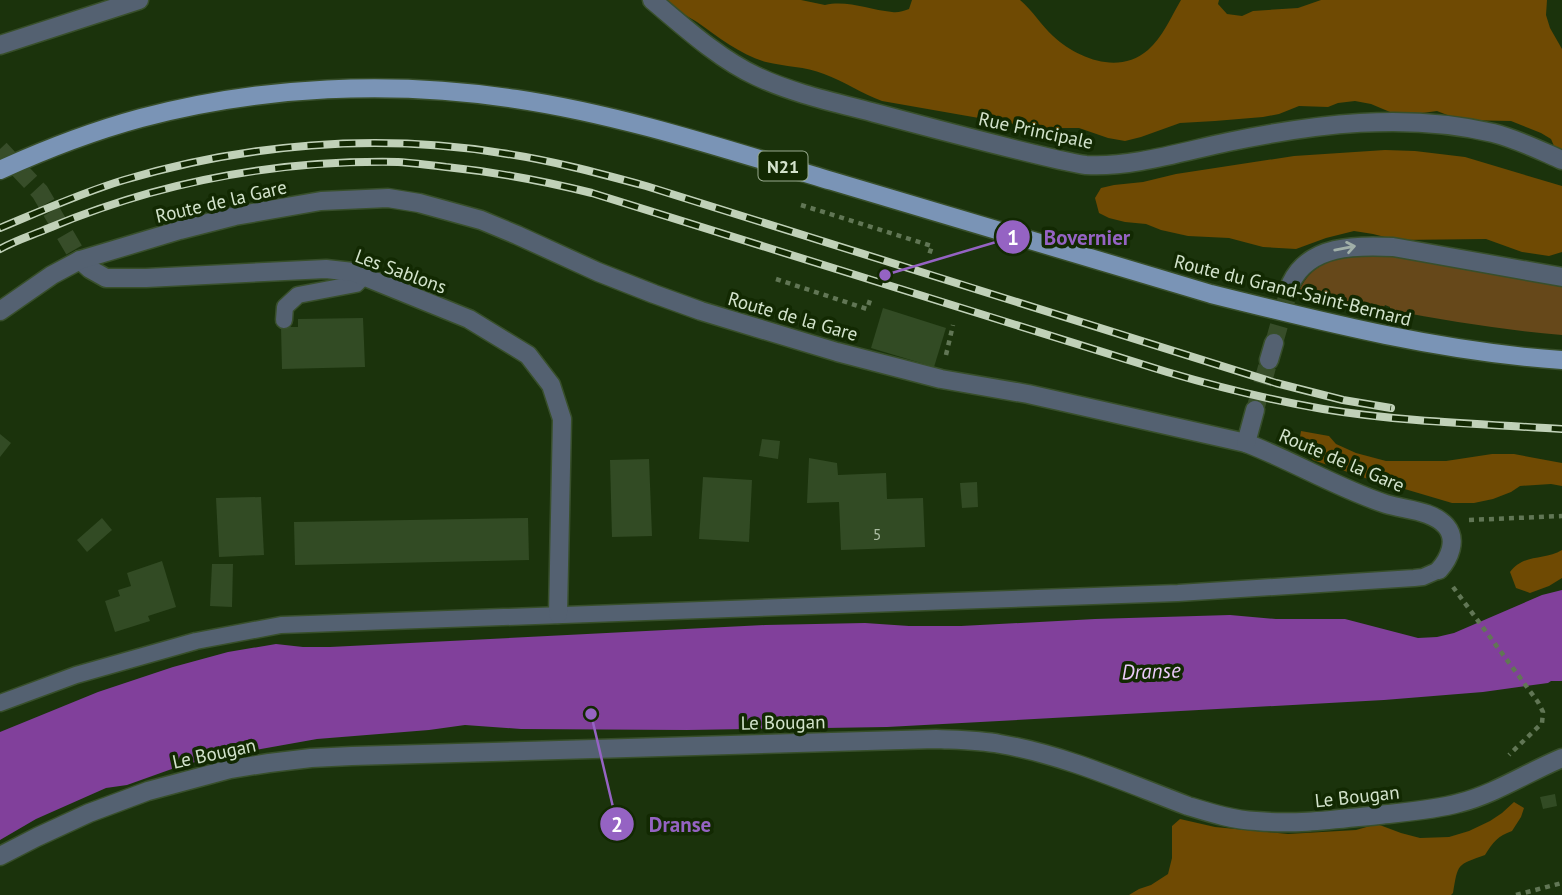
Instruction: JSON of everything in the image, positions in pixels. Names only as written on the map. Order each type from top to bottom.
[{"type":"main road","name":"Route du Grand-Saint-Bernard","points":[[0,170],[47,149],[142,118],[201,104],[261,95],[366,88],[429,90],[503,97],[572,109],[683,137],[1211,294],[1274,310],[1339,326],[1476,351],[1562,359]]},
{"type":"street","points":[[0,45],[139,0]]},
{"type":"street","name":"Rue Principale","points":[[652,0],[717,52],[755,76],[860,109],[1086,165],[1116,164],[1291,130],[1358,123],[1411,122],[1494,133],[1562,160]]},
{"type":"street","name":"Route de la Gare","points":[[80,260],[235,216],[321,201],[388,198],[419,203],[481,220],[598,272],[701,311],[837,352],[941,379],[1028,394],[1246,443],[1373,500],[1432,516],[1445,525]]},
{"type":"street","points":[[1291,283],[1296,272],[1313,258],[1345,247],[1371,246],[1393,247],[1562,277]]},
{"type":"street","points":[[0,311],[52,275],[80,260]]},
{"type":"street","name":"Les Sablons","points":[[80,260],[106,278],[326,269],[354,272],[468,319],[528,355],[551,386],[562,419],[558,614]]},
{"type":"street","points":[[1246,443],[1255,410]]},
{"type":"street","points":[[1439,570],[1449,556],[1452,543],[1449,529],[1445,525]]},
{"type":"street","name":"Le Bougan","points":[[0,856],[89,813],[148,791],[230,769],[311,758],[973,740],[1054,756],[1209,812],[1254,821],[1292,822],[1390,814],[1460,803],[1498,789],[1562,758]]},
{"type":"lane","points":[[284,320],[285,307],[298,295],[356,284],[364,276]]},
{"type":"lane","points":[[0,703],[76,675],[196,641],[281,625],[1178,593],[1414,578],[1439,570]]},
{"type":"path","points":[[801,205],[932,246],[929,255]]},
{"type":"path","points":[[776,279],[867,309],[870,300]]},
{"type":"path","points":[[941,379],[953,325]]},
{"type":"path","points":[[1445,525],[1458,520],[1562,516]]},
{"type":"path","points":[[1452,586],[1538,702]]},
{"type":"path","points":[[1516,895],[1562,883]]},
{"type":"shaded area","points":[[667,0],[801,0],[900,12],[909,9],[912,0],[1020,0],[1063,44],[1086,57],[1112,63],[1137,58],[1148,50],[1162,33],[1181,0],[1219,0],[1218,4],[1227,14],[1242,16],[1253,11],[1298,8],[1321,0],[1547,0],[1546,15],[1562,49],[1562,151],[1541,133],[1511,121],[1460,120],[1437,111],[1408,115],[1355,101],[1328,107],[1299,106],[1263,117],[1180,123],[1125,141],[1079,128],[1044,132],[1030,130],[1013,124],[882,101],[817,71],[757,59],[721,39],[677,10]]},
{"type":"shaded area","points":[[1385,150],[1465,157],[1562,186],[1562,252],[1549,256],[1522,252],[1486,239],[1397,240],[1354,231],[1296,249],[1263,247],[1229,238],[1188,236],[1146,224],[1109,218],[1099,213],[1095,198],[1101,188],[1176,174],[1294,156]]},
{"type":"shaded area","points":[[1350,254],[1392,255],[1562,287],[1562,335],[1433,318],[1390,310],[1390,307],[1385,305],[1383,309],[1299,291],[1314,270]]},
{"type":"shaded area","points":[[1301,431],[1329,436],[1336,444],[1356,453],[1386,461],[1446,461],[1492,454],[1514,454],[1562,463],[1562,486],[1520,486],[1493,499],[1474,503],[1452,503],[1313,460],[1299,443]]},
{"type":"shaded area","points":[[1562,550],[1562,578],[1530,593],[1516,588],[1510,572],[1516,566]]},
{"type":"shaded area","points":[[1514,802],[1524,808],[1512,831],[1496,840],[1485,855],[1460,866],[1451,895],[1129,895],[1168,874],[1172,858],[1172,826],[1180,819],[1215,827],[1288,834],[1356,830],[1377,824],[1420,838],[1449,837],[1490,821]]},
{"type":"water","name":"Dranse","points":[[1562,590],[1562,681],[1483,692],[1384,700],[887,727],[687,730],[521,729],[465,725],[317,739],[217,757],[183,765],[127,785],[106,788],[36,819],[0,840],[0,732],[98,692],[173,667],[228,652],[276,644],[330,647],[765,625],[865,623],[961,626],[1230,615],[1276,619],[1345,619],[1418,638],[1454,633],[1542,595]]},
{"type":"building","points":[[883,308],[946,328],[934,367],[871,348]]},
{"type":"building","points":[[363,318],[365,367],[282,369],[281,327],[298,327],[298,319]]},
{"type":"building","points":[[0,434],[11,443],[0,457]]},
{"type":"building","points":[[762,439],[780,441],[778,459],[759,456]]},
{"type":"building","points":[[809,458],[837,463],[838,475],[886,473],[887,499],[923,498],[925,547],[841,550],[839,502],[807,503]]},
{"type":"building","points":[[649,459],[652,536],[612,537],[610,460]]},
{"type":"building","points":[[703,477],[752,480],[749,542],[699,539]]},
{"type":"building","points":[[977,482],[978,507],[962,508],[960,483]]},
{"type":"building","points":[[261,497],[264,555],[219,557],[216,498]]},
{"type":"building","points":[[102,518],[112,530],[87,552],[77,540]]},
{"type":"building","points":[[528,518],[529,560],[295,565],[294,522]]},
{"type":"building","points":[[162,561],[176,607],[148,616],[150,621],[115,632],[105,601],[120,596],[118,590],[131,586],[127,573]]},
{"type":"building","points":[[212,564],[233,564],[232,607],[210,606]]},
{"type":"building","points":[[1555,794],[1557,806],[1543,809],[1540,797]]},
{"type":"tunnel","points":[[0,149],[40,192],[80,260]]},
{"type":"tunnel","points":[[1274,343],[1291,283]]},
{"type":"tunnel","points":[[1255,410],[1269,360]]},
{"type":"railway","points":[[0,228],[124,180],[216,158],[264,150],[359,143],[454,147],[501,153],[556,163],[646,186],[1276,383],[1343,400],[1391,408]]},
{"type":"railway","points":[[0,249],[133,198],[220,177],[353,162],[398,162],[483,171],[592,193],[1167,372],[1244,393],[1323,409],[1382,417],[1562,429]]},
{"type":"place","name":"Bovernier","points":[[885,275]]},
{"type":"place","name":"Dranse","points":[[591,714]]}]
